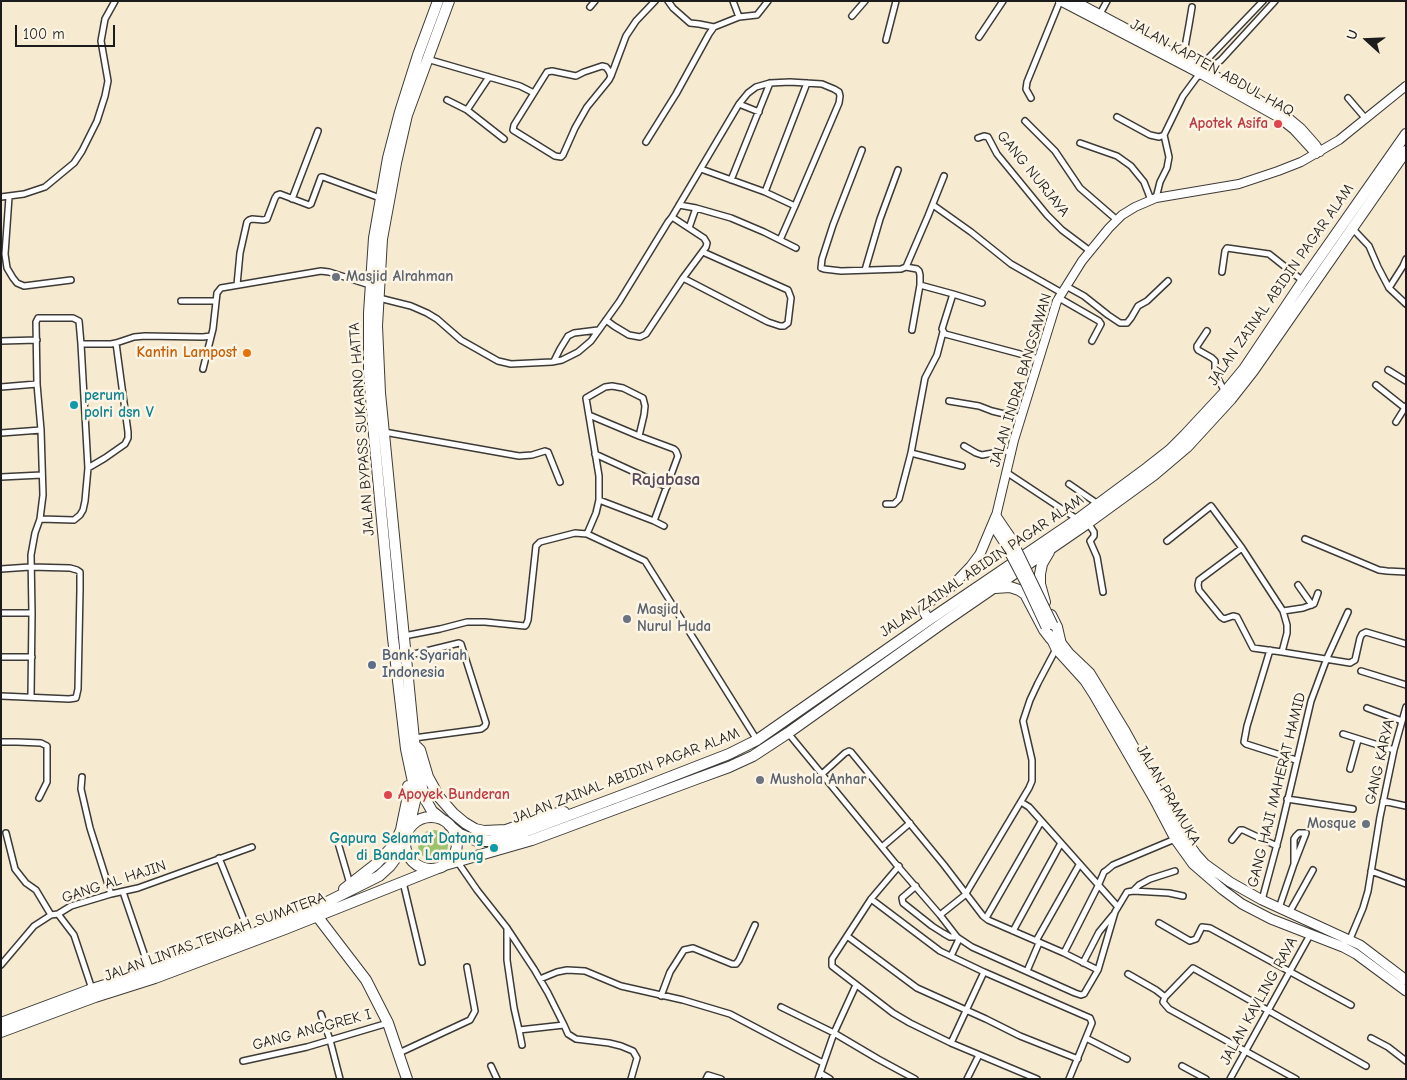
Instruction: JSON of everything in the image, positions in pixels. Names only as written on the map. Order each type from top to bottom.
[{"type":"highway","name":"JALAN BYPASS SUKARNO HATTA","points":[[407,835],[415,801],[404,636],[370,371],[368,314],[374,238],[388,158],[418,55],[438,1]]},
{"type":"highway","name":"JALAN BYPASS SUKARNO HATTA","points":[[384,489],[377,326],[382,239],[388,200],[407,115],[426,59],[449,1]]},
{"type":"highway","name":"JALAN ZAINAL ABIDIN PAGAR ALAM","points":[[442,867],[532,840],[582,810],[729,754],[757,740],[929,620],[1154,475],[1208,426],[1303,281],[1406,134]]},
{"type":"highway","name":"JALAN ZAINAL ABIDIN PAGAR ALAM","points":[[446,823],[460,834],[477,841],[508,838],[560,824],[729,767],[752,756],[788,733],[992,588],[1051,549],[1099,504],[1170,450],[1253,371],[1406,151]]},
{"type":"highway","name":"JALAN BYPASS SUKARNO HATTA","points":[[386,507],[393,638],[411,744],[424,797],[432,811],[446,823]]},
{"type":"highway","points":[[1051,549],[1041,568],[1040,584],[1042,596],[1057,627],[1056,643]]},
{"type":"highway","points":[[1040,584],[1034,582],[1027,584],[1025,594],[1044,630],[1056,643]]},
{"type":"highway","points":[[992,588],[1010,587],[1025,594]]},
{"type":"highway","points":[[411,744],[420,750],[428,777],[439,797],[453,813],[475,829],[484,831],[506,830],[549,815],[582,810]]},
{"type":"highway","points":[[325,903],[376,864],[391,848],[401,830],[408,796],[411,744]]},
{"type":"highway","points":[[434,817],[446,823],[456,837],[457,845],[454,854],[442,867],[425,868],[414,862],[407,852],[407,835],[414,824],[421,819],[434,817]]},
{"type":"highway","name":"JALAN LINTAS TENGAH SUMATERA","points":[[2,1029],[92,989],[150,971],[250,935],[325,903],[379,876],[393,862],[407,835]]},
{"type":"highway","name":"JALAN LINTAS TENGAH SUMATERA","points":[[24,1019],[155,978],[442,867]]},
{"type":"highway","points":[[317,916],[366,980],[388,1022],[407,1079]]},
{"type":"main road","name":"JALAN PRAMUKA","points":[[995,521],[1007,540],[1026,584],[1050,626],[1056,643],[1090,673],[1124,729],[1158,797],[1175,839],[1193,864],[1236,899],[1271,919],[1344,947],[1406,991]]},
{"type":"main road","name":"JALAN INDRA BANGSAWAN","points":[[929,620],[924,612],[924,606],[951,587],[971,566],[980,554],[995,521]]},
{"type":"main road","name":"JALAN PRAMUKA","points":[[1158,797],[1196,854],[1217,873],[1262,900],[1350,939],[1406,980]]},
{"type":"main road","points":[[1322,939],[1324,928]]},
{"type":"street","points":[[1,197],[24,194],[45,187],[74,163],[82,151],[97,121],[105,96],[108,81],[101,41],[105,19],[115,1]]},
{"type":"street","points":[[590,7],[595,1]]},
{"type":"street","points":[[611,76],[606,67],[602,66],[576,76],[547,72],[514,125],[513,130],[552,154],[561,157],[587,107],[611,76],[626,36],[655,1]]},
{"type":"street","points":[[668,1],[690,23],[714,28]]},
{"type":"street","points":[[733,1],[739,17]]},
{"type":"street","points":[[646,142],[714,28],[739,17],[757,15],[768,1]]},
{"type":"street","points":[[852,16],[865,1]]},
{"type":"street","points":[[886,40],[896,1]]},
{"type":"street","points":[[979,37],[1003,1]]},
{"type":"street","points":[[1030,98],[1026,89],[1027,82],[1060,1]]},
{"type":"street","name":"JALAN KAPTEN ABDUL HAQ","points":[[1060,1],[1182,58],[1200,72]]},
{"type":"street","name":"JALAN KAPTEN ABDUL HAQ","points":[[1075,1],[1100,14],[1133,36],[1283,113],[1316,144],[1318,153]]},
{"type":"street","points":[[1100,14],[1107,1]]},
{"type":"street","points":[[1154,199],[1167,168],[1169,157],[1164,135],[1183,96],[1200,72],[1263,1]]},
{"type":"street","points":[[1200,72],[1221,60],[1275,1]]},
{"type":"street","points":[[1182,58],[1192,7]]},
{"type":"street","points":[[426,59],[489,76],[520,86],[534,93]]},
{"type":"street","points":[[467,110],[489,76]]},
{"type":"street","points":[[378,298],[411,306],[427,313],[437,319],[461,340],[498,361],[511,364],[554,361],[578,352],[591,341],[619,302],[739,104],[748,93],[756,87],[770,83],[822,84],[838,92],[840,96],[839,103],[780,240]]},
{"type":"street","points":[[731,180],[770,83]]},
{"type":"street","points":[[765,192],[807,83]]},
{"type":"street","name":"JALAN INDRA BANGSAWAN","points":[[995,521],[1014,440],[1054,311],[1062,292],[1090,251],[1117,220],[1136,207],[1154,199],[1240,184],[1290,167],[1339,140],[1406,86]]},
{"type":"street","points":[[1348,98],[1366,119]]},
{"type":"street","points":[[447,100],[467,110],[504,139]]},
{"type":"street","points":[[739,104],[759,112]]},
{"type":"street","points":[[1117,117],[1150,135],[1159,137],[1164,135]]},
{"type":"street","points":[[1025,121],[1055,151],[1080,188],[1117,220]]},
{"type":"street","points":[[292,198],[318,131]]},
{"type":"street","name":"GANG NURJAYA","points":[[978,138],[988,137],[998,154],[1047,215],[1062,230],[1090,251]]},
{"type":"street","points":[[1080,143],[1117,156],[1132,166],[1154,199]]},
{"type":"street","points":[[862,150],[841,203],[822,259],[821,268],[841,271],[901,269],[906,267],[917,269],[919,271],[920,285],[912,330]]},
{"type":"street","points":[[701,169],[765,192],[795,206]]},
{"type":"street","points":[[865,270],[880,218],[898,170]]},
{"type":"street","points":[[906,267],[944,176]]},
{"type":"street","points":[[238,285],[240,253],[247,222],[249,220],[267,219],[277,195],[280,194],[292,198],[306,205],[311,204],[321,177],[323,177],[380,198]]},
{"type":"street","points":[[9,197],[5,254],[7,268],[13,278],[17,283],[24,286],[70,280]]},
{"type":"street","points":[[679,205],[732,218],[796,248]]},
{"type":"street","points":[[933,205],[1011,264],[1062,292],[1099,321],[1101,324],[1092,341]]},
{"type":"street","points":[[688,228],[696,208]]},
{"type":"street","points":[[606,320],[629,334],[640,336],[646,334],[683,278],[703,252],[707,243],[704,238],[672,217]]},
{"type":"street","points":[[1352,228],[1370,246],[1389,288],[1406,304]]},
{"type":"street","points":[[1222,272],[1225,250],[1227,248],[1269,254],[1303,281]]},
{"type":"street","points":[[683,278],[768,322],[780,326],[788,323],[791,298],[788,290],[703,252]]},
{"type":"street","points":[[1389,288],[1406,259]]},
{"type":"street","points":[[203,369],[211,336],[217,293],[221,288],[321,271],[370,285]]},
{"type":"street","points":[[1062,292],[1084,296],[1120,323],[1127,323],[1138,306],[1147,301],[1168,281]]},
{"type":"street","points":[[920,285],[982,303]]},
{"type":"street","points":[[953,294],[942,329],[945,334],[1039,359]]},
{"type":"street","points":[[181,301],[216,301]]},
{"type":"street","points":[[31,696],[32,613],[30,567],[33,539],[40,519],[43,495],[36,384],[36,322],[38,318],[73,318],[78,320],[81,344],[88,468],[85,501],[83,510],[74,520],[40,519]]},
{"type":"street","points":[[554,361],[568,336],[574,333],[598,330]]},
{"type":"street","points":[[1207,331],[1197,348],[1214,361],[1216,373],[1228,396]]},
{"type":"street","points":[[886,504],[894,504],[899,499],[911,453],[925,378],[945,334]]},
{"type":"street","points":[[81,344],[111,344],[129,338],[145,336],[211,336]]},
{"type":"street","points":[[1,341],[37,340]]},
{"type":"street","points":[[88,468],[125,444],[128,438],[118,342]]},
{"type":"street","points":[[1388,370],[1406,381]]},
{"type":"street","points":[[1,387],[36,384]]},
{"type":"street","points":[[1376,385],[1405,407],[1396,422]]},
{"type":"street","points":[[587,534],[599,500],[599,476],[586,398],[605,387],[612,386],[623,388],[643,398],[645,406],[639,436]]},
{"type":"street","points":[[949,401],[979,406],[1021,418]]},
{"type":"street","points":[[590,415],[676,451],[678,456],[654,521]]},
{"type":"street","points":[[1,433],[40,430]]},
{"type":"street","points":[[383,432],[519,456],[545,451],[548,452],[560,482]]},
{"type":"street","points":[[964,446],[982,455],[1004,451],[1012,452]]},
{"type":"street","points":[[911,453],[962,466]]},
{"type":"street","points":[[595,454],[668,487]]},
{"type":"street","points":[[1006,472],[1083,521],[1094,532],[1094,536],[1090,541],[1097,557],[1103,592]]},
{"type":"street","points":[[1,477],[42,475]]},
{"type":"street","points":[[1069,484],[1099,504]]},
{"type":"street","points":[[599,500],[664,526]]},
{"type":"street","points":[[1167,542],[1211,506],[1242,548],[1283,611],[1287,633],[1282,652]]},
{"type":"street","points":[[404,636],[468,622],[526,625],[536,546],[540,542],[575,533],[587,534],[645,561],[757,740]]},
{"type":"street","points":[[1305,539],[1378,570],[1406,572]]},
{"type":"street","points":[[1242,548],[1199,580],[1198,585],[1199,590],[1221,617],[1237,617],[1253,648],[1352,663],[1355,660],[1360,638],[1366,632],[1406,644]]},
{"type":"street","points":[[1,570],[30,567],[77,570],[80,572],[78,689],[76,698],[1,696]]},
{"type":"street","points":[[1298,585],[1312,605]]},
{"type":"street","points":[[1283,611],[1312,605],[1318,593]]},
{"type":"street","name":"GANG HAJI MAHERAT HAMID","points":[[1262,900],[1277,846],[1311,701],[1327,658],[1348,612]]},
{"type":"street","points":[[1,613],[32,613]]},
{"type":"street","points":[[940,915],[966,895],[1031,785],[1033,770],[1028,739],[1023,725],[1024,716],[1056,643]]},
{"type":"street","points":[[405,656],[461,644],[486,722],[485,726],[481,729],[411,744]]},
{"type":"street","points":[[1270,650],[1244,742],[1296,760]]},
{"type":"street","points":[[1,657],[32,657]]},
{"type":"street","points":[[1361,671],[1406,685]]},
{"type":"street","name":"GANG KARYA","points":[[1350,939],[1368,891],[1383,801],[1406,707]]},
{"type":"street","points":[[1367,708],[1402,721]]},
{"type":"street","points":[[788,733],[958,938]]},
{"type":"street","points":[[1343,734],[1394,750]]},
{"type":"street","points":[[1350,769],[1358,740]]},
{"type":"street","points":[[1,742],[45,744],[48,748],[47,782],[39,798]]},
{"type":"street","points":[[822,774],[849,751],[986,918],[1098,970]]},
{"type":"street","points":[[82,777],[82,789],[88,818],[111,894]]},
{"type":"street","points":[[1287,800],[1353,809]]},
{"type":"street","points":[[1383,801],[1406,806]]},
{"type":"street","points":[[1022,802],[1061,843],[1116,910]]},
{"type":"street","points":[[986,918],[1041,822]]},
{"type":"street","points":[[882,847],[910,823]]},
{"type":"street","points":[[1232,840],[1240,830],[1243,830],[1277,846]]},
{"type":"street","points":[[6,832],[15,869],[26,884],[36,890],[54,914],[74,934],[92,989]]},
{"type":"street","points":[[1279,908],[1306,833],[1299,833],[1294,839],[1294,864]]},
{"type":"street","points":[[336,836],[350,884]]},
{"type":"street","points":[[1064,953],[1104,872],[1109,868],[1175,839]]},
{"type":"street","points":[[1013,931],[1061,843]]},
{"type":"street","name":"GANG AL HAJIN","points":[[1,966],[34,926],[54,914],[71,906],[123,892],[252,847]]},
{"type":"street","points":[[220,858],[250,935]]},
{"type":"street","points":[[457,861],[507,928],[540,979],[568,1034],[576,1039],[609,1043],[633,1051],[637,1058],[631,1079]]},
{"type":"street","points":[[1027,971],[1037,942],[1079,865]]},
{"type":"street","points":[[899,866],[871,899],[832,959],[831,964],[901,1018],[951,1043],[1037,1079]]},
{"type":"street","points":[[1289,913],[1314,870]]},
{"type":"street","points":[[1133,891],[1150,879],[1175,871]]},
{"type":"street","points":[[1371,871],[1406,884]]},
{"type":"street","points":[[402,882],[422,962]]},
{"type":"street","points":[[916,886],[902,898],[903,903],[943,933],[1081,994],[1086,992],[1098,970],[1116,910]]},
{"type":"street","points":[[123,892],[150,971]]},
{"type":"street","points":[[1083,963],[1099,932],[1127,892],[1169,893],[1183,896]]},
{"type":"street","points":[[871,899],[932,946],[984,972],[1090,1018],[1092,1023],[1069,1079]]},
{"type":"street","points":[[1159,923],[1190,942],[1196,939],[1202,927],[1210,928],[1352,1005]]},
{"type":"street","points":[[661,996],[670,972],[684,950],[693,948],[736,964],[755,925]]},
{"type":"street","points":[[507,928],[507,960],[522,1045]]},
{"type":"street","name":"JALAN KAVLING RAYA","points":[[1230,1079],[1310,935]]},
{"type":"street","points":[[847,936],[917,988],[1020,1036],[1078,1059]]},
{"type":"street","points":[[951,956],[958,938]]},
{"type":"street","points":[[399,1053],[470,1020],[475,1011],[467,967]]},
{"type":"street","points":[[1296,1079],[1169,1009],[1163,1002],[1165,997],[1193,968],[1366,1066]]},
{"type":"street","points":[[540,979],[557,972],[585,970],[621,986],[683,1000],[730,1014],[823,1063]]},
{"type":"street","points":[[951,1043],[984,972]]},
{"type":"street","points":[[1128,974],[1165,997]]},
{"type":"street","points":[[830,1079],[819,1076],[834,1033],[856,985]]},
{"type":"street","points":[[781,1007],[834,1033],[914,1079]]},
{"type":"street","points":[[321,1014],[340,1079]]},
{"type":"street","name":"GANG ANGGREK I","points":[[243,1061],[306,1047],[388,1022]]},
{"type":"street","points":[[519,1030],[564,1024]]},
{"type":"street","points":[[1086,1038],[1127,1059]]},
{"type":"street","points":[[1371,1038],[1388,1047],[1406,1061]]},
{"type":"street","points":[[967,1079],[979,1055]]},
{"type":"street","points":[[491,1066],[496,1079]]},
{"type":"street","points":[[1182,1066],[1206,1079]]},
{"type":"street","points":[[706,1079],[708,1075],[721,1079]]},
{"type":"green space","points":[[433,830],[439,831],[447,839],[447,851],[439,859],[433,860],[427,859],[419,851],[418,845],[419,839],[427,831]]},
{"type":"place","name":"Apotek Asifa","points":[[1278,124]]},
{"type":"place","name":"Masjid Alrahman","points":[[336,277]]},
{"type":"place","name":"Kantin Lampost","points":[[247,353]]},
{"type":"place","name":"perum polri dsn V","points":[[74,405]]},
{"type":"place","name":"Masjid Nurul Huda","points":[[627,619]]},
{"type":"place","name":"Bank Syariah Indonesia","points":[[372,665]]},
{"type":"place","name":"Mushola Anhar","points":[[760,780]]},
{"type":"place","name":"Apoyek Bunderan","points":[[388,795]]},
{"type":"place","name":"Mosque","points":[[1366,824]]},
{"type":"place","name":"Gapura Selamat Datang di Bandar Lampung","points":[[494,848]]},
{"type":"district","name":"Rajabasa","points":[[666,480]]}]
